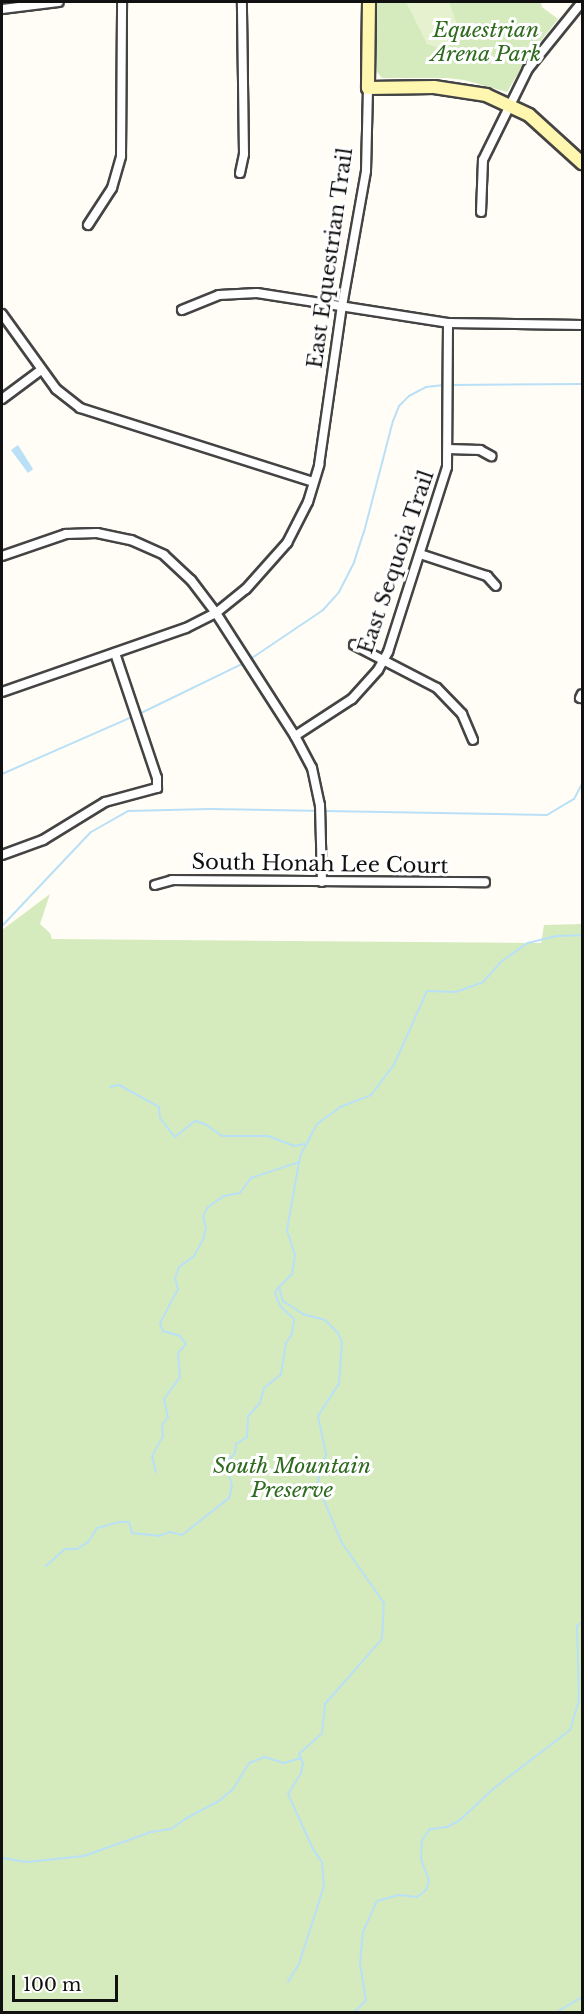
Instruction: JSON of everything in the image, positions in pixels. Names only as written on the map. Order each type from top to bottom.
[{"type":"street","points":[[2,9],[58,2]]},
{"type":"street","points":[[88,225],[112,188],[121,156],[122,2]]},
{"type":"street","points":[[240,172],[244,154],[242,2]]},
{"type":"street","name":"East Equestrian Trail","points":[[2,692],[186,628],[216,613],[246,589],[287,543],[308,502],[319,465],[342,306],[366,171],[369,2]]},
{"type":"street","points":[[481,212],[480,175],[483,160],[528,69],[582,2]]},
{"type":"street","points":[[368,88],[453,88],[486,94],[510,105],[546,128],[582,163]]},
{"type":"street","points":[[182,310],[219,296],[257,293],[448,323],[582,325]]},
{"type":"street","points":[[2,314],[41,370],[68,400],[96,415],[314,482]]},
{"type":"street","name":"East Sequoia Trail","points":[[295,736],[352,699],[383,660],[443,487],[448,449],[448,323]]},
{"type":"street","points":[[2,399],[41,370]]},
{"type":"street","points":[[448,449],[480,450],[491,456]]},
{"type":"street","points":[[2,556],[66,534],[97,533],[131,540],[164,555],[191,580],[216,613],[295,736],[312,768],[320,805],[322,882]]},
{"type":"street","points":[[420,554],[487,576],[496,586]]},
{"type":"street","points":[[354,645],[429,683],[443,693],[462,714],[473,740]]},
{"type":"street","points":[[2,855],[43,840],[105,802],[120,796],[155,790],[157,778],[115,653]]},
{"type":"street","name":"South Honah Lee Court","points":[[155,885],[172,880],[485,882]]},
{"type":"green space","name":"Equestrian Arena Park","points":[[376,2],[541,2],[542,7],[558,19],[528,57],[507,92],[464,80],[382,78],[377,72]]},
{"type":"green space","points":[[406,2],[449,2],[458,27],[453,43],[442,49],[427,44]]},
{"type":"green space","name":"South Mountain Preserve","points":[[50,894],[40,924],[50,933],[52,939],[541,943],[544,925],[582,924],[582,2012],[2,2012],[2,930]]},
{"type":"water","points":[[18,445],[33,469],[28,473],[11,450]]},
{"type":"waterway","points":[[449,385],[582,384]]},
{"type":"waterway","points":[[249,660],[323,610],[339,592],[354,562],[364,532],[399,406],[409,396],[426,387],[444,385]]},
{"type":"waterway","points":[[139,714],[244,663]]},
{"type":"waterway","points":[[2,774],[134,716]]},
{"type":"waterway","points":[[2,926],[91,832],[128,811],[209,809],[547,815],[574,799],[582,784]]},
{"type":"waterway","points":[[288,1982],[299,1964],[324,1886],[322,1862],[313,1849],[288,1794],[301,1773],[303,1763],[299,1754],[322,1733],[325,1704],[382,1639],[384,1603],[342,1543],[317,1484],[326,1454],[318,1416],[339,1384],[342,1342],[338,1333],[325,1320],[303,1314],[283,1301],[279,1287],[292,1274],[295,1255],[287,1230],[300,1156],[317,1124],[340,1107],[371,1095],[394,1065],[427,991],[456,992],[483,982],[502,961],[528,943],[557,936],[582,935]]},
{"type":"waterway","points":[[110,1087],[119,1085],[159,1107],[160,1118],[175,1137],[195,1121],[205,1124],[222,1136],[268,1136],[294,1146],[305,1144]]},
{"type":"waterway","points":[[156,1472],[152,1456],[163,1436],[162,1425],[168,1417],[164,1399],[180,1377],[178,1353],[186,1344],[180,1336],[163,1331],[160,1323],[178,1289],[175,1278],[179,1267],[194,1256],[203,1240],[206,1228],[203,1216],[208,1207],[224,1196],[240,1193],[251,1178],[299,1162]]},
{"type":"waterway","points":[[46,1566],[65,1549],[77,1549],[88,1542],[97,1528],[119,1522],[129,1522],[132,1533],[159,1536],[170,1532],[182,1535],[229,1498],[232,1486],[226,1463],[235,1453],[236,1444],[247,1437],[248,1416],[260,1403],[264,1388],[281,1374],[286,1343],[292,1334],[294,1319],[280,1306],[275,1293],[278,1288]]},
{"type":"waterway","points":[[354,2012],[366,2001],[360,1964],[363,1932],[377,1901],[399,1895],[417,1897],[426,1890],[429,1880],[421,1859],[422,1840],[430,1829],[447,1827],[460,1820],[493,1789],[570,1730],[579,1701],[577,1626],[582,1622]]},
{"type":"waterway","points":[[2,1858],[27,1862],[84,1856],[151,1832],[171,1829],[219,1801],[233,1789],[249,1763],[265,1757],[284,1763],[301,1758]]},
{"type":"waterway","points":[[557,2012],[582,1997]]}]
